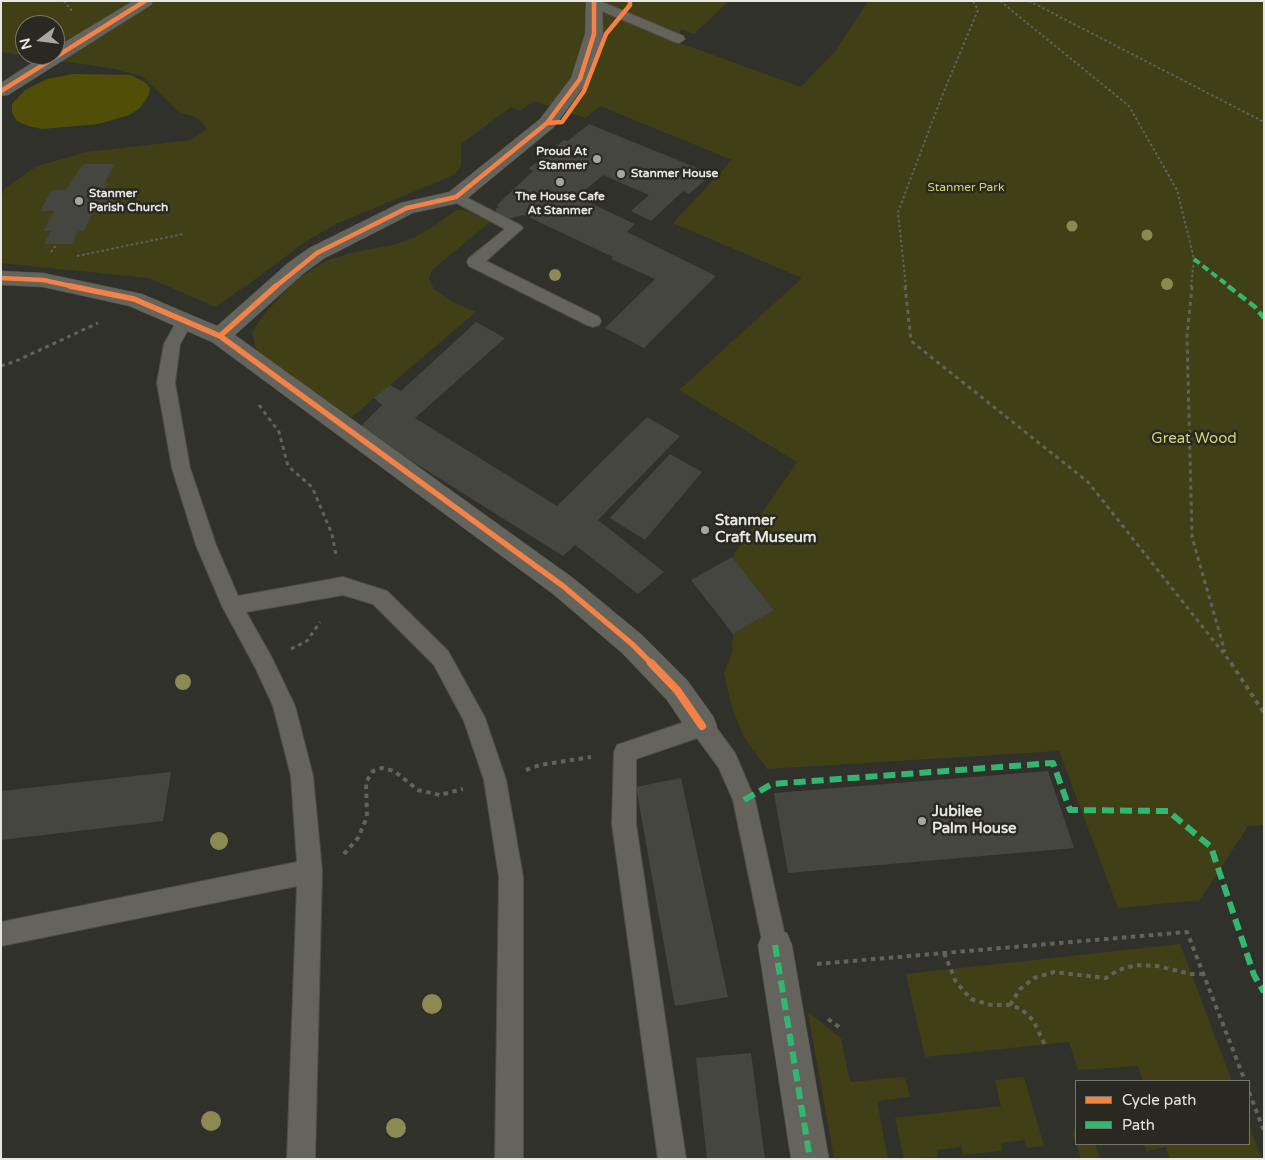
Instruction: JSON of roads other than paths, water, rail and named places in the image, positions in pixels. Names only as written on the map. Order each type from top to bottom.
[{"type":"street","points":[[1,91],[145,1]]},
{"type":"street","points":[[220,336],[296,268],[317,253],[407,208],[456,197],[546,123],[580,79],[594,34],[594,2]]},
{"type":"street","points":[[1,278],[43,280],[134,299],[220,336],[584,604],[632,644],[659,671],[677,690],[702,726]]},
{"type":"street","points":[[777,956],[810,1159]]},
{"type":"lane","points":[[594,2],[679,39]]},
{"type":"lane","points":[[456,197],[515,228],[475,262],[594,320]]},
{"type":"lane","points":[[185,321],[172,344],[166,383],[181,468],[206,545],[232,606],[239,622],[264,663],[284,706],[302,776],[310,870],[301,1159]]},
{"type":"lane","points":[[232,606],[343,586],[380,597],[441,658],[474,718],[495,780],[510,877],[509,1159]]},
{"type":"lane","points":[[672,1159],[624,824],[625,752],[702,726],[727,760],[744,800],[777,956]]},
{"type":"lane","points":[[1,934],[310,870]]},
{"type":"place","name":"Proud At Stanmer","points":[[597,159]]},
{"type":"place","name":"Stanmer House","points":[[621,174]]},
{"type":"place","name":"The House Cafe At Stanmer","points":[[560,182]]},
{"type":"place","name":"Stanmer Parish Church","points":[[79,201]]},
{"type":"place","name":"Stanmer Craft Museum","points":[[705,530]]},
{"type":"place","name":"Jubilee Palm House","points":[[922,821]]},
{"type":"park label","name":"Stanmer Park","points":[[966,188]]},
{"type":"park label","name":"Great Wood","points":[[1194,439]]}]
